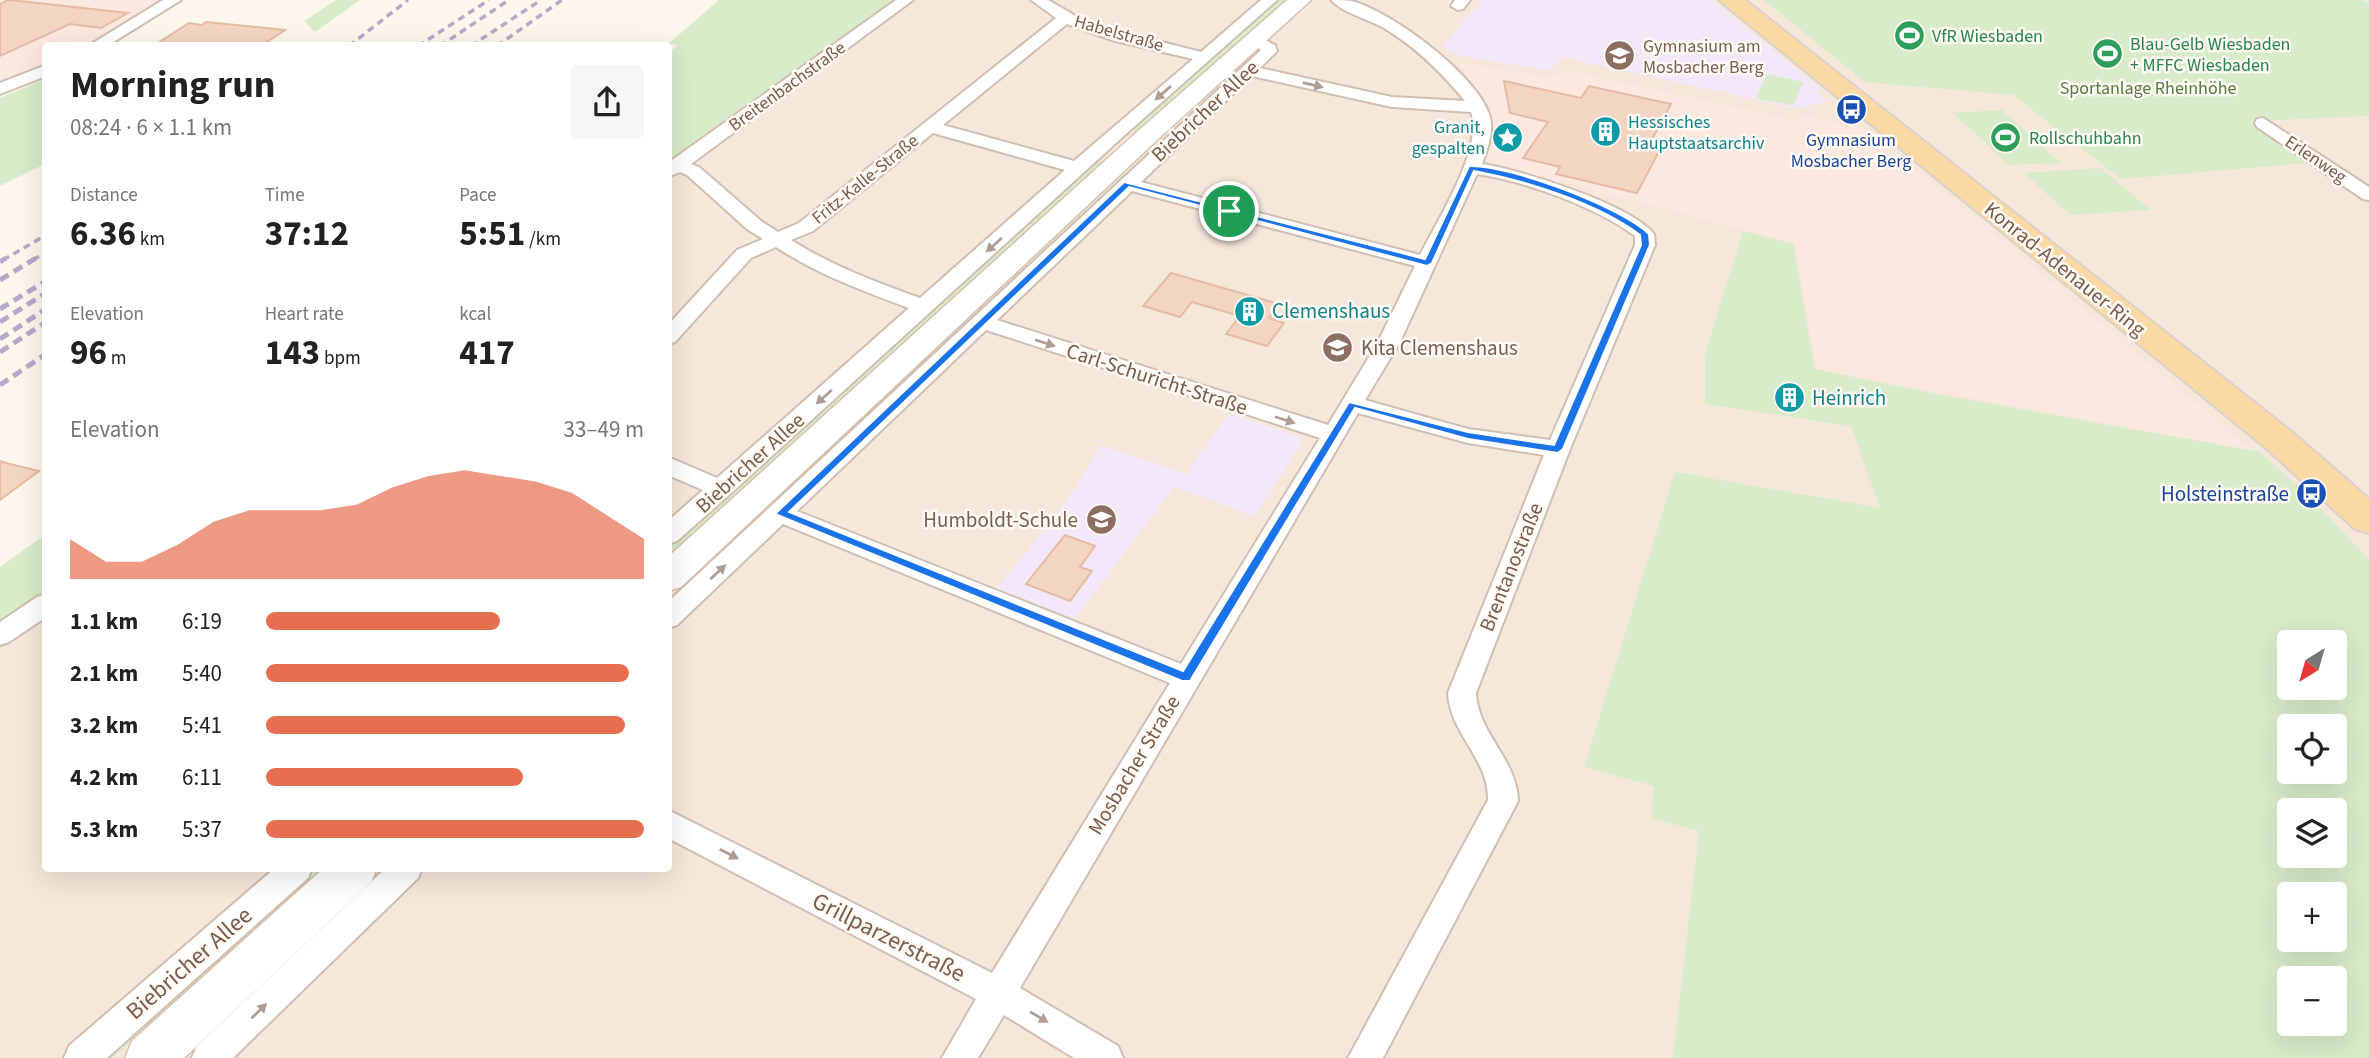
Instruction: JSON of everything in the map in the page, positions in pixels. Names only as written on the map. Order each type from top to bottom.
[{"type":"main road","name":"Biebricher Allee","points":[[672,574],[1300,0]]},
{"type":"main road","name":"Konrad-Adenauer-Ring","points":[[1731,0],[1760,20],[2019,233],[2297,455],[2369,520]]},
{"type":"main road","name":"Konrad-Adenauer-Ring","points":[[1741,0],[1760,20]]},
{"type":"main road","name":"Biebricher Allee","points":[[149,1058],[351,872]]},
{"type":"street","points":[[103,42],[174,0]]},
{"type":"street","name":"Breitenbachstraße","points":[[673,168],[906,0]]},
{"type":"street","name":"Habelstraße","points":[[1038,0],[1063,10],[1097,30],[1204,57]]},
{"type":"street","name":"Biebricher Allee","points":[[672,532],[1270,0]]},
{"type":"street","points":[[1338,0],[1380,18],[1416,40],[1448,70],[1477,107]]},
{"type":"street","name":"Fritz-Kalle-Straße","points":[[672,333],[734,262],[757,246],[806,227],[930,127],[1063,10]]},
{"type":"street","name":"Biebricher Allee","points":[[672,614],[1269,51],[1267,45],[1254,40]]},
{"type":"street","points":[[1247,70],[1392,102],[1477,107]]},
{"type":"street","points":[[0,89],[42,72]]},
{"type":"street","name":"Mosbacher Straße","points":[[958,1058],[1395,331],[1472,168],[1483,130],[1477,107]]},
{"type":"street","name":"Erlenweg","points":[[2263,122],[2361,184],[2369,195]]},
{"type":"street","points":[[930,127],[1079,168]]},
{"type":"street","points":[[673,168],[692,171],[754,225],[806,258],[925,307]]},
{"type":"street","name":"Brentanostraße","points":[[1365,1058],[1503,801],[1503,779],[1462,710],[1462,693],[1558,449],[1645,245],[1644,234],[1625,220],[1514,175],[1472,168]]},
{"type":"street","points":[[1127,184],[1427,263]]},
{"type":"street","name":"Carl-Schuricht-Straße","points":[[980,321],[1334,435]]},
{"type":"street","points":[[1353,404],[1468,436],[1558,449]]},
{"type":"street","points":[[672,467],[721,489]]},
{"type":"street","points":[[781,514],[1186,678]]},
{"type":"street","points":[[0,635],[42,607]]},
{"type":"street","name":"Grillparzerstraße","points":[[672,825],[998,993],[1107,1058]]},
{"type":"street","name":"Biebricher Allee","points":[[81,1058],[292,872]]},
{"type":"street","points":[[209,1058],[403,872]]},
{"type":"shaded area","points":[[0,0],[164,0],[89,42],[42,42],[42,65],[0,84]]},
{"type":"shaded area","points":[[894,0],[2369,0],[2369,1058],[0,1058],[0,624],[42,595],[42,872],[672,872],[672,157]]},
{"type":"shaded area","name":"Gymnasium am Mosbacher Berg","points":[[1482,0],[1712,0],[1822,90],[1817,92],[1828,101],[1799,109],[1562,57],[1547,71],[1454,54],[1442,47]]},
{"type":"shaded area","points":[[1457,61],[1549,78],[1565,70],[1794,120],[1806,116],[1868,129],[2252,450],[1816,369],[1795,243],[1482,161],[1491,115]]},
{"type":"shaded area","name":"Humboldt-Schule","points":[[1229,413],[1297,436],[1303,441],[1255,516],[1174,487],[1074,620],[996,589],[1050,523],[1077,485],[1100,445],[1186,474]]},
{"type":"green space","points":[[336,0],[360,0],[315,32],[304,21]]},
{"type":"green space","points":[[719,0],[894,0],[672,157],[672,50],[677,45],[670,42]]},
{"type":"green space","points":[[1275,0],[1285,0],[1137,131],[1128,128]]},
{"type":"green space","name":"Sportanlage Rheinhöhe","points":[[1764,0],[2361,0],[2369,3],[2369,116],[2250,121],[2307,163],[2121,179],[2013,95],[1865,82]]},
{"type":"green space","points":[[1767,74],[1803,82],[1793,106],[1756,98]]},
{"type":"green space","points":[[42,80],[42,165],[0,186],[0,98]]},
{"type":"green space","name":"Rollschuhbahn","points":[[2002,110],[2060,163],[2009,165],[1953,113]]},
{"type":"green space","points":[[1156,144],[1163,146],[672,610],[672,597]]},
{"type":"green space","points":[[1093,160],[1102,162],[672,552],[672,537]]},
{"type":"green space","points":[[2101,168],[2150,210],[2070,215],[2024,173]]},
{"type":"green space","points":[[1743,231],[1793,244],[1815,369],[1936,394],[2260,452],[2319,506],[2369,560],[2369,1058],[1673,1058],[1699,831],[1651,818],[1654,786],[1584,767],[1675,472],[1880,508],[1851,426],[1705,404],[1705,354]]},
{"type":"green space","points":[[42,537],[42,595],[0,624],[0,567]]},
{"type":"green space","points":[[299,872],[319,872],[113,1058],[91,1058]]},
{"type":"building","points":[[8,0],[128,13],[101,28],[70,24],[0,56],[0,4]]},
{"type":"building","points":[[206,22],[285,30],[267,42],[159,42],[189,23],[202,25]]},
{"type":"building","name":"Hessisches Hauptstaatsarchiv","points":[[1504,81],[1581,98],[1589,86],[1671,104],[1650,143],[1662,146],[1637,193],[1556,174],[1560,167],[1523,158],[1548,122],[1510,113]]},
{"type":"building","name":"Clemenshaus","points":[[1171,273],[1279,304],[1269,318],[1284,323],[1267,346],[1226,334],[1240,316],[1192,302],[1180,317],[1143,306]]},
{"type":"building","points":[[0,461],[10,464],[39,471],[0,500]]},
{"type":"building","name":"Humboldt-Schule","points":[[1065,535],[1095,546],[1080,567],[1092,571],[1070,601],[1026,584]]},
{"type":"railway","points":[[354,42],[408,0]]},
{"type":"railway","points":[[424,42],[489,0]]},
{"type":"railway","points":[[446,42],[509,0]]},
{"type":"railway","points":[[477,42],[541,0]]},
{"type":"railway","points":[[503,42],[562,0]]},
{"type":"railway","points":[[3,260],[42,237]]},
{"type":"railway","points":[[33,260],[42,254]]},
{"type":"railway","points":[[0,280],[36,258]]},
{"type":"railway","points":[[0,309],[42,283]]},
{"type":"railway","points":[[0,322],[42,296]]},
{"type":"railway","points":[[0,339],[42,312]]},
{"type":"railway","points":[[0,352],[42,325]]},
{"type":"railway","points":[[0,385],[42,357]]},
{"type":"place","name":"VfR Wiesbaden","points":[[1909,36]]},
{"type":"place","name":"Blau-Gelb Wiesbaden + MFFC Wiesbaden","points":[[2107,54]]},
{"type":"place","name":"Gymnasium am Mosbacher Berg","points":[[1620,56]]},
{"type":"place","name":"Gymnasium Mosbacher Berg","points":[[1851,110]]},
{"type":"place","name":"Hessisches Hauptstaatsarchiv","points":[[1605,132]]},
{"type":"place","name":"Granit, gespalten","points":[[1508,137]]},
{"type":"place","name":"Rollschuhbahn","points":[[2006,138]]},
{"type":"place","name":"Clemenshaus","points":[[1249,311]]},
{"type":"place","name":"Kita Clemenshaus","points":[[1338,348]]},
{"type":"place","name":"Heinrich","points":[[1789,398]]},
{"type":"place","name":"Holsteinstraße","points":[[2312,494]]},
{"type":"place","name":"Humboldt-Schule","points":[[1101,520]]},
{"type":"route","points":[[1472,168],[1506,173],[1543,185],[1625,220],[1640,229],[1646,240],[1558,449],[1468,436],[1353,404],[1186,678],[781,514],[980,321],[1127,184],[1229,211],[1427,263],[1472,168]]}]
